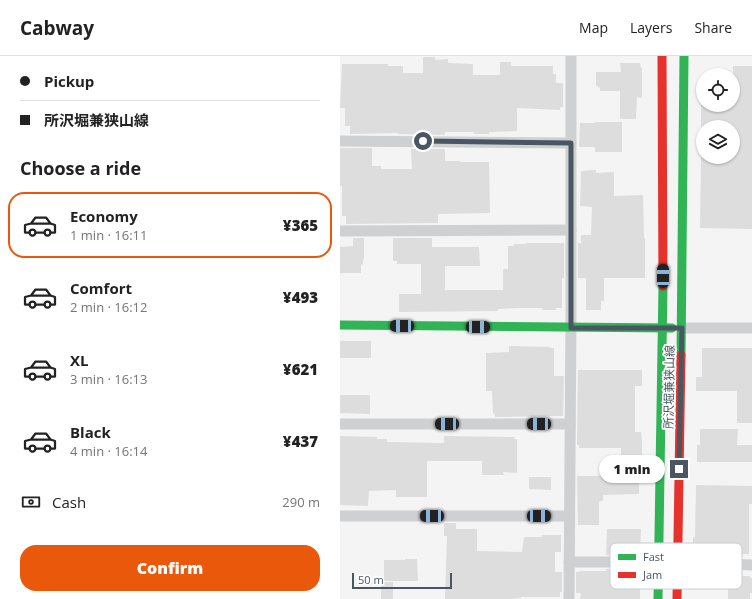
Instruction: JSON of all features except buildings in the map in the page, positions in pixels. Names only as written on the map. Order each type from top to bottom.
[{"type":"main road","name":"所沢堀兼狭山線","points":[[658,543],[663,307],[662,56]]},
{"type":"main road","name":"所沢堀兼狭山線","points":[[677,543],[682,328],[684,56]]},
{"type":"main road","points":[[340,326],[682,328]]},
{"type":"street","points":[[569,599],[571,56]]},
{"type":"street","points":[[340,141],[571,143]]},
{"type":"street","points":[[340,231],[571,230]]},
{"type":"street","points":[[682,328],[752,328]]},
{"type":"street","points":[[340,424],[570,424]]},
{"type":"street","points":[[340,516],[569,516]]},
{"type":"street","points":[[569,562],[610,562]]},
{"type":"street","points":[[742,565],[752,565]]},
{"type":"traffic: fast","points":[[681,355],[684,56]]},
{"type":"traffic: fast","points":[[659,543],[663,286]]},
{"type":"traffic: fast","points":[[340,325],[672,328]]},
{"type":"traffic: fast","points":[[658,589],[658,599]]},
{"type":"traffic: jam","points":[[662,56],[663,286]]},
{"type":"traffic: jam","points":[[678,543],[681,355]]},
{"type":"traffic: jam","points":[[677,589],[677,599]]},
{"type":"route","points":[[423,141],[571,143],[571,328],[682,328],[679,469]]}]
